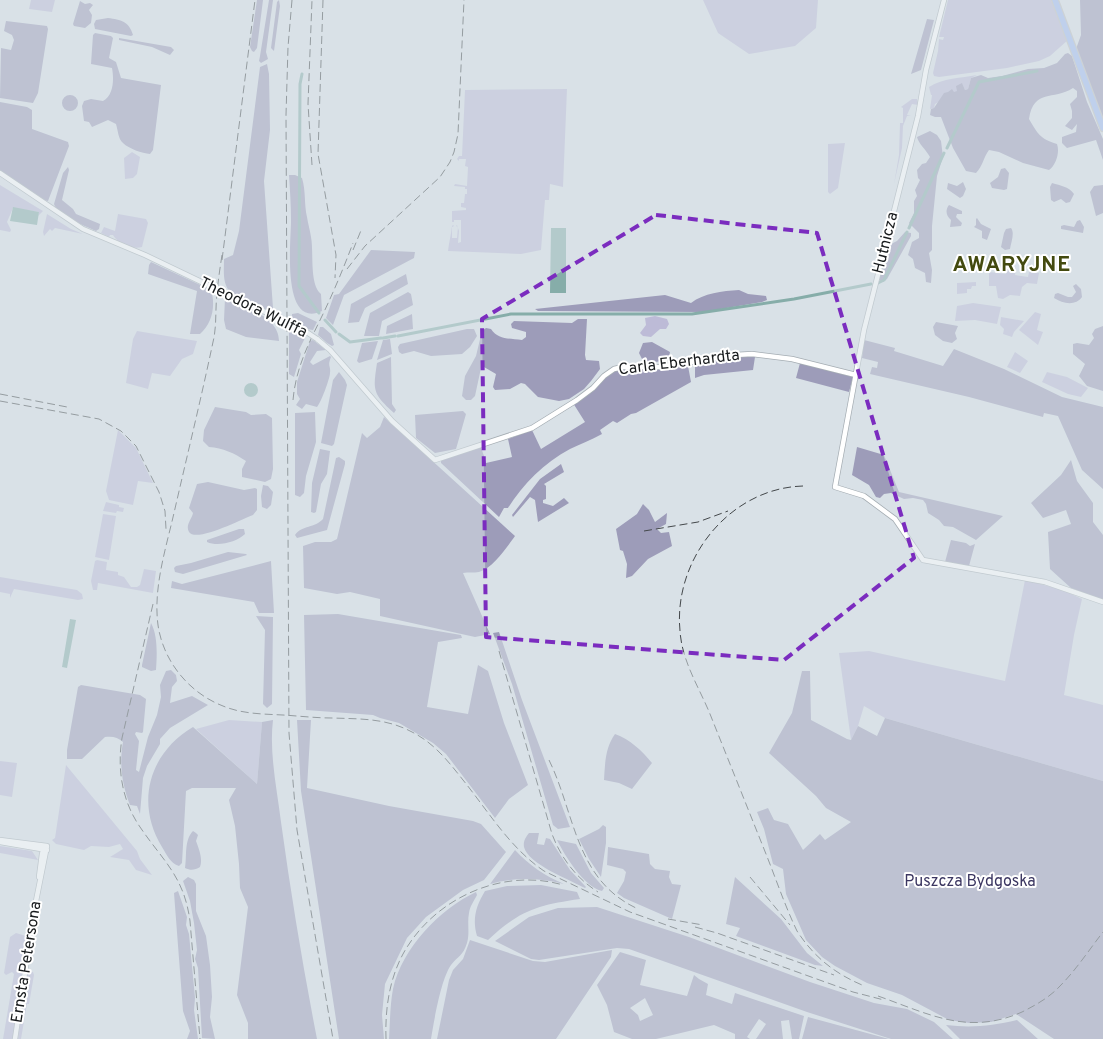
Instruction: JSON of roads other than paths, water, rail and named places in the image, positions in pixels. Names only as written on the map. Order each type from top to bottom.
[{"type":"main road","points":[[1055,0],[1103,128]]},
{"type":"street","name":"Hutnicza","points":[[944,0],[926,70],[918,116],[866,322],[835,487],[864,496],[895,519],[924,560],[1045,582],[1103,602]]},
{"type":"street","name":"Theodora Wulffa","points":[[0,173],[83,229],[145,255],[308,333],[330,350],[391,420],[435,460]]},
{"type":"street","name":"Carla Eberhardta","points":[[435,460],[532,428],[577,400],[614,369],[622,367],[659,367],[750,354],[792,359],[856,375]]},
{"type":"street","name":"Ernsta Petersona","points":[[0,841],[46,847],[15,1039]]},
{"type":"waterway","points":[[947,148],[979,82],[1037,71]]},
{"type":"waterway","points":[[302,74],[300,84],[299,286],[319,313]]},
{"type":"waterway","points":[[909,228],[944,153]]},
{"type":"waterway","points":[[878,283],[884,280],[907,232]]},
{"type":"waterway","points":[[398,336],[511,314],[692,314],[794,299],[871,284]]},
{"type":"waterway","points":[[325,320],[336,332]]},
{"type":"waterway","points":[[339,334],[350,342],[381,338]]},
{"type":"waterway","points":[[383,338],[395,336]]},
{"type":"railway","points":[[222,260],[255,0]]},
{"type":"railway","points":[[292,0],[288,47],[286,115],[289,733],[297,830],[333,1039]]},
{"type":"railway","points":[[312,0],[308,104],[312,165]]},
{"type":"railway","points":[[323,0],[318,154],[336,255],[335,278]]},
{"type":"railway","points":[[347,269],[365,246],[440,177],[450,162],[458,134],[464,0]]},
{"type":"railway","points":[[353,250],[362,228]]},
{"type":"railway","points":[[293,400],[297,377],[304,356],[353,243]]},
{"type":"railway","points":[[222,255],[217,289],[214,336],[164,554],[157,597],[158,625],[161,638],[165,651],[180,674],[199,693],[223,706],[238,711],[260,714],[373,720],[402,727],[420,736],[440,753],[510,840],[544,871],[630,912],[853,992],[884,1000]]},
{"type":"railway","points":[[0,394],[67,407]]},
{"type":"railway","points":[[0,401],[99,419],[121,431],[136,446],[159,492],[165,511],[166,529]]},
{"type":"railway","points":[[803,486],[776,490],[752,499],[730,514],[712,532],[697,554],[686,578],[680,604],[681,643],[688,665],[712,719],[797,931],[810,949],[825,963],[842,975],[862,985]]},
{"type":"railway","points":[[644,531],[698,522],[728,511]]},
{"type":"railway","points":[[153,604],[122,738],[120,761],[122,784],[134,817],[178,880],[187,905],[200,1039]]},
{"type":"railway","points":[[499,651],[552,834],[570,867],[598,892]]},
{"type":"railway","points":[[549,760],[558,780],[579,843],[589,862],[600,880],[616,895],[636,908]]},
{"type":"railway","points":[[750,877],[790,925]]},
{"type":"railway","points":[[386,1039],[387,1006],[394,974],[403,954],[432,917],[451,903],[471,892],[493,884],[516,880],[540,881],[563,885]]},
{"type":"railway","points":[[668,919],[703,925]]},
{"type":"railway","points":[[695,927],[717,933],[834,975]]},
{"type":"railway","points":[[878,996],[949,1020],[984,1022],[1002,1019],[1022,1012],[1052,994],[1072,973],[1103,932]]},
{"type":"district","name":"AWARYJNE","points":[[1012,265]]},
{"type":"park label","name":"Puszcza Bydgoska","points":[[970,882]]}]
